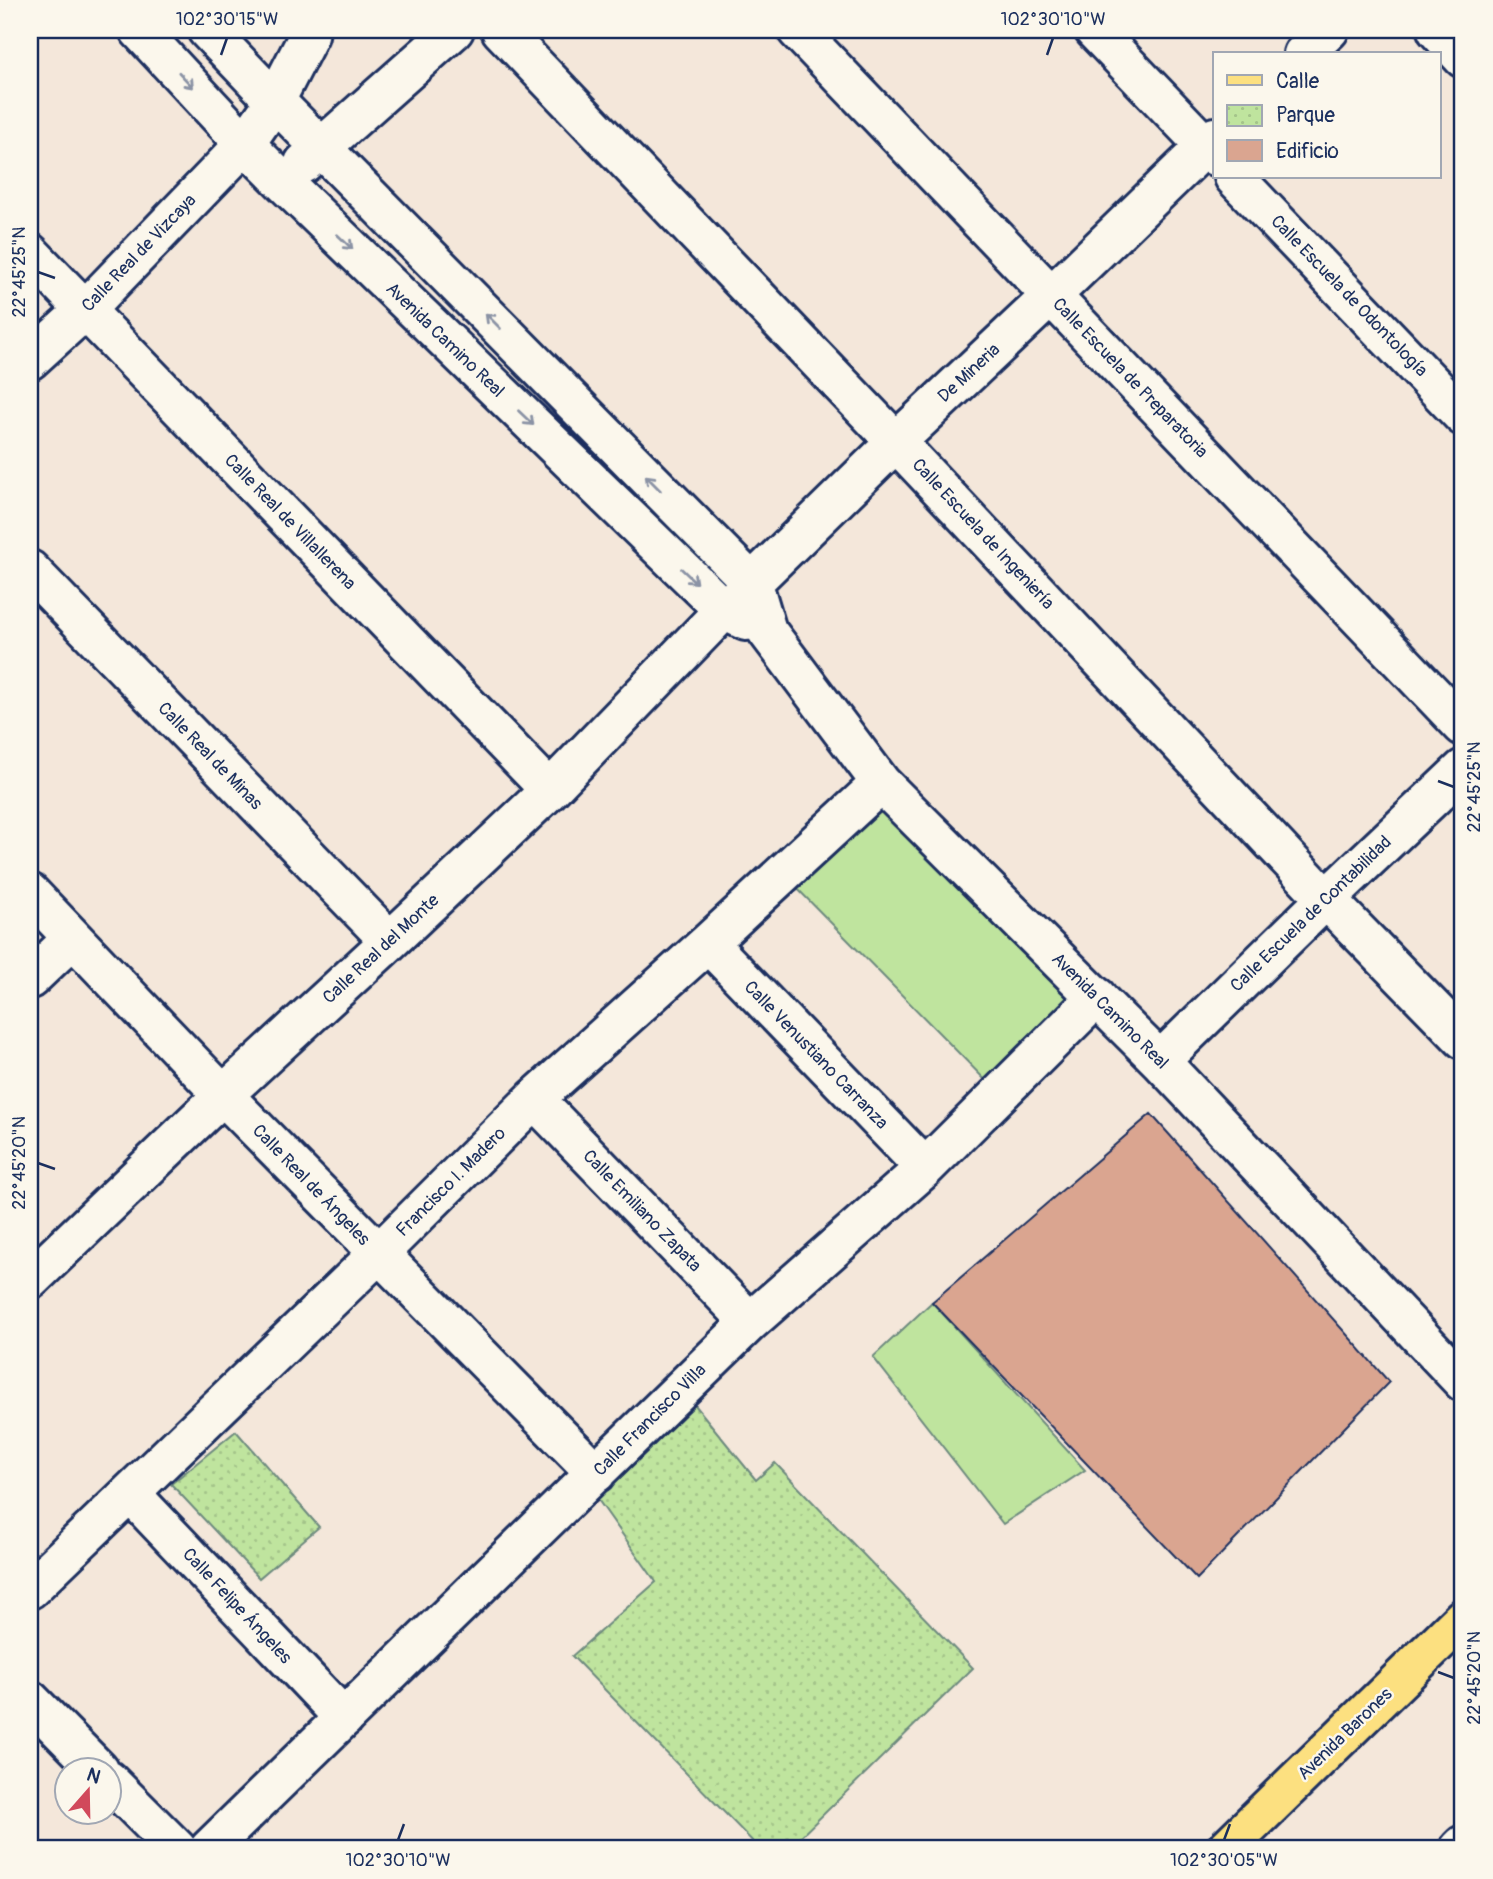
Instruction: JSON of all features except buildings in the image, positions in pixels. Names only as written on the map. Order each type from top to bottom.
[{"type":"main road","name":"Avenida Barones","points":[[1226,1849],[1463,1618]]},
{"type":"street","name":"Avenida Camino Real","points":[[139,30],[283,182],[724,610],[767,631]]},
{"type":"street","name":"Avenida Camino Real","points":[[207,30],[753,583],[767,631],[881,783],[1160,1061],[1463,1382]]},
{"type":"street","points":[[283,182],[454,30]]},
{"type":"street","name":"Calle Escuela de Ingeniería","points":[[501,30],[896,442],[1326,899],[1463,1039]]},
{"type":"street","name":"Calle Escuela de Preparatoria","points":[[797,30],[1463,726]]},
{"type":"street","points":[[1094,30],[1211,146]]},
{"type":"street","points":[[1305,52],[1329,30]]},
{"type":"street","points":[[1437,30],[1463,58]]},
{"type":"street","name":"Calle Real de Vizcaya","points":[[30,360],[85,310],[245,144],[275,101],[308,32]]},
{"type":"street","name":"De Mineria","points":[[724,610],[896,442],[1211,146]]},
{"type":"street","name":"Calle Escuela de Odontología","points":[[1235,178],[1463,416]]},
{"type":"street","name":"Calle Real de Villallerena","points":[[30,254],[550,790]]},
{"type":"street","name":"Calle Real de Minas","points":[[30,570],[390,941]]},
{"type":"street","name":"Calle Real del Monte","points":[[30,1280],[223,1095],[550,790],[724,610]]},
{"type":"street","name":"Calle Escuela de Contabilidad","points":[[1160,1061],[1463,769]]},
{"type":"street","name":"Francisco I. Madero","points":[[30,1589],[378,1254],[534,1099],[881,783]]},
{"type":"street","name":"Calle Real de Ángeles","points":[[30,893],[223,1095],[596,1474]]},
{"type":"street","points":[[30,979],[73,938]]},
{"type":"street","name":"Calle Venustiano Carranza","points":[[708,943],[925,1168]]},
{"type":"street","name":"Calle Francisco Villa","points":[[209,1849],[750,1322],[925,1168],[1097,997]]},
{"type":"street","name":"Calle Emiliano Zapata","points":[[534,1099],[750,1322]]},
{"type":"street","name":"Calle Felipe Ángeles","points":[[130,1493],[344,1718]]},
{"type":"street","points":[[30,1700],[85,1756]]},
{"type":"street","points":[[122,1794],[177,1849]]},
{"type":"street","points":[[1459,1849],[1463,1845]]},
{"type":"green space","points":[[881,783],[1097,997],[999,1094],[783,874]]},
{"type":"green space","points":[[932,1302],[1085,1470],[1003,1524],[873,1357]]},
{"type":"green space","points":[[682,1389],[756,1480],[775,1463],[973,1668],[788,1849],[760,1849],[572,1656],[656,1582],[594,1494]]},
{"type":"green space","points":[[236,1431],[319,1527],[259,1578],[171,1484]]}]
